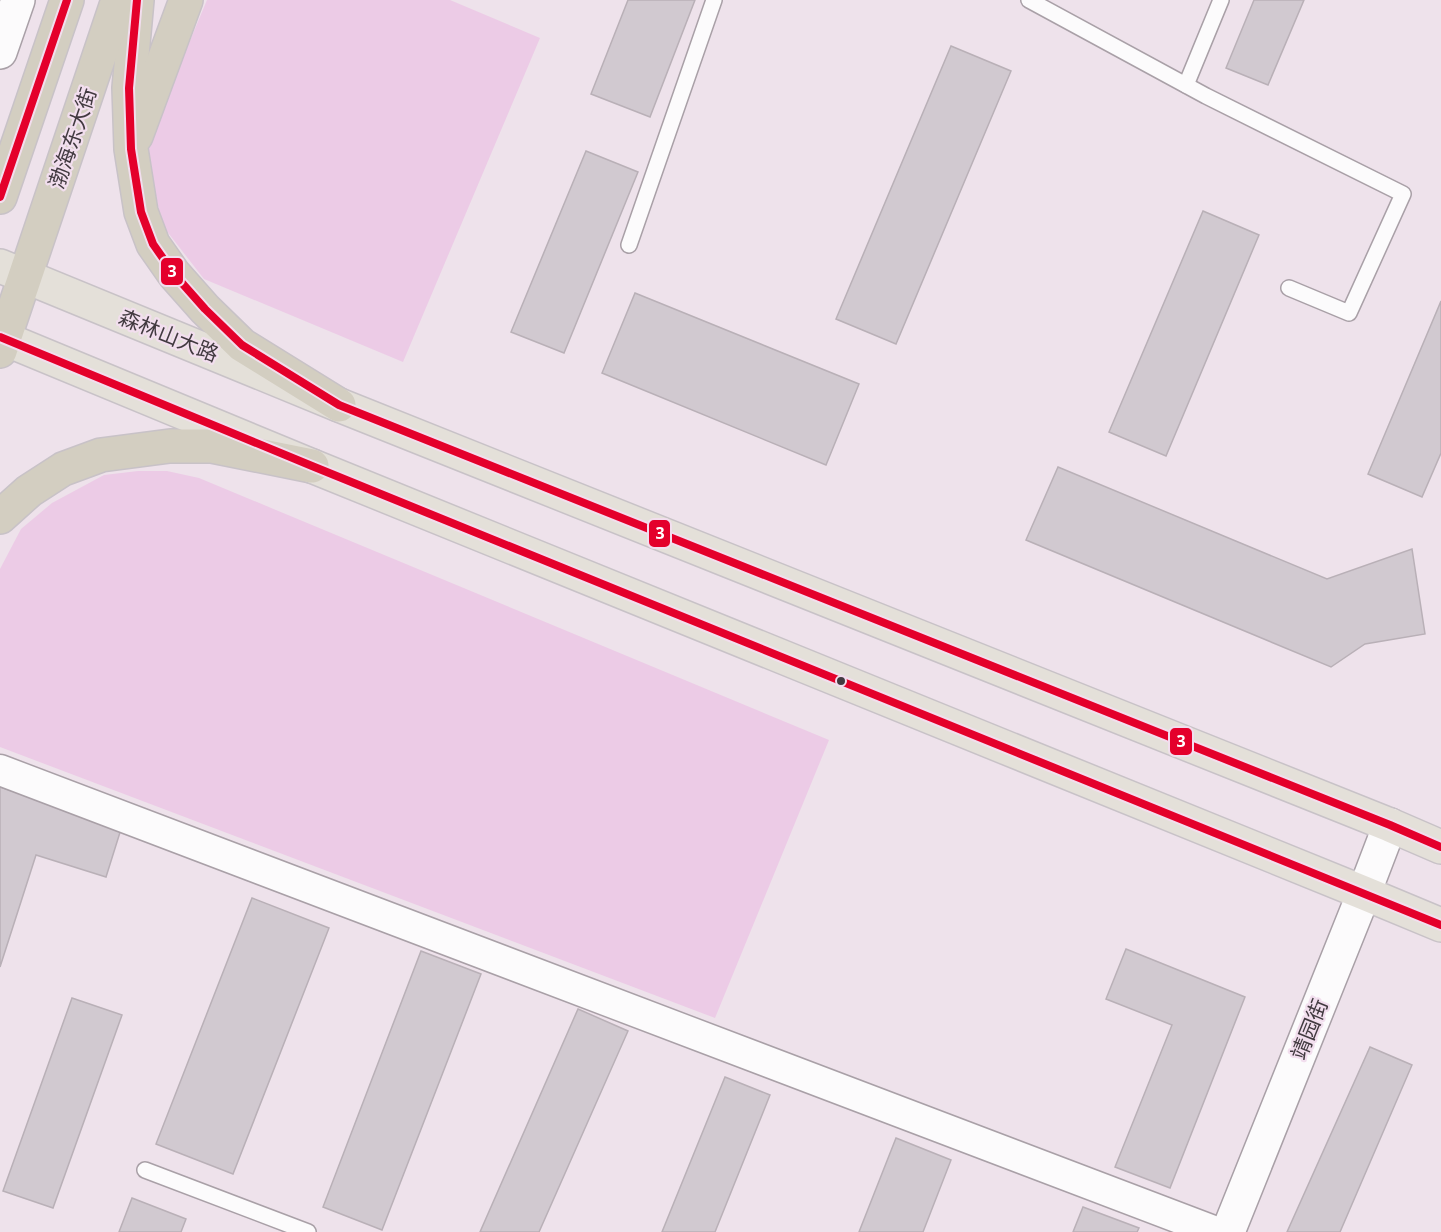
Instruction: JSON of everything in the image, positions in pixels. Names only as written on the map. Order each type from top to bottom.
[{"type":"highway","points":[[0,197],[67,0]]},
{"type":"highway","name":"渤海东大街","points":[[1,342],[13,271],[118,0]]},
{"type":"highway","points":[[137,0],[129,88],[131,149],[141,212],[153,244],[174,274],[205,309],[242,345],[339,405]]},
{"type":"highway","points":[[131,149],[186,0]]},
{"type":"highway","points":[[0,533],[9,509],[29,491],[63,469],[101,455],[170,446],[212,446],[312,466]]},
{"type":"main road","name":"森林山大路","points":[[13,271],[339,405],[1441,847]]},
{"type":"main road","points":[[1,342],[1441,925]]},
{"type":"street","points":[[0,52],[18,0]]},
{"type":"street","points":[[0,770],[1216,1232]]},
{"type":"street","name":"靖园街","points":[[1228,1232],[1390,825]]},
{"type":"lane","points":[[629,245],[714,0]]},
{"type":"lane","points":[[1029,0],[1186,85],[1403,194],[1349,313],[1289,288]]},
{"type":"lane","points":[[1186,85],[1221,0]]},
{"type":"lane","points":[[145,1170],[308,1232]]},
{"type":"shaded area","points":[[207,0],[450,0],[540,38],[403,362],[204,279],[162,225],[146,146]]},
{"type":"shaded area","points":[[138,471],[167,471],[199,478],[829,740],[715,1018],[0,747],[0,569],[21,529],[52,503],[104,475]]},
{"type":"building","points":[[628,0],[695,0],[650,117],[591,94]]},
{"type":"building","points":[[1254,0],[1304,0],[1268,85],[1226,68]]},
{"type":"building","points":[[951,46],[1011,71],[896,344],[836,319]]},
{"type":"building","points":[[586,151],[638,172],[564,353],[511,332]]},
{"type":"building","points":[[1203,211],[1259,235],[1166,456],[1109,432]]},
{"type":"building","points":[[635,293],[859,384],[826,465],[602,373]]},
{"type":"building","points":[[1441,301],[1441,453],[1422,497],[1368,474]]},
{"type":"building","points":[[1058,467],[1327,579],[1412,549],[1425,634],[1365,644],[1331,667],[1026,540]]},
{"type":"building","points":[[0,787],[122,826],[106,877],[36,855],[0,967]]},
{"type":"building","points":[[252,898],[329,928],[233,1174],[156,1144]]},
{"type":"building","points":[[1126,949],[1245,997],[1170,1188],[1115,1167],[1172,1025],[1106,999]]},
{"type":"building","points":[[421,951],[481,974],[382,1230],[323,1207]]},
{"type":"building","points":[[72,998],[122,1015],[53,1208],[3,1191]]},
{"type":"building","points":[[578,1009],[628,1031],[539,1232],[480,1232]]},
{"type":"building","points":[[1370,1047],[1412,1065],[1340,1232],[1287,1232]]},
{"type":"building","points":[[725,1077],[770,1095],[715,1232],[662,1232]]},
{"type":"building","points":[[896,1138],[951,1160],[923,1232],[859,1232]]},
{"type":"building","points":[[132,1198],[186,1219],[181,1232],[119,1232]]},
{"type":"building","points":[[1083,1207],[1139,1228],[1137,1232],[1073,1232]]},
{"type":"transit line","name":"3","points":[[0,197],[67,0]]},
{"type":"transit line","name":"3","points":[[137,0],[129,88],[131,149],[141,212],[153,244],[174,274],[205,309],[242,345],[339,405],[1441,847]]},
{"type":"transit line","name":"3","points":[[0,337],[1441,925]]}]
